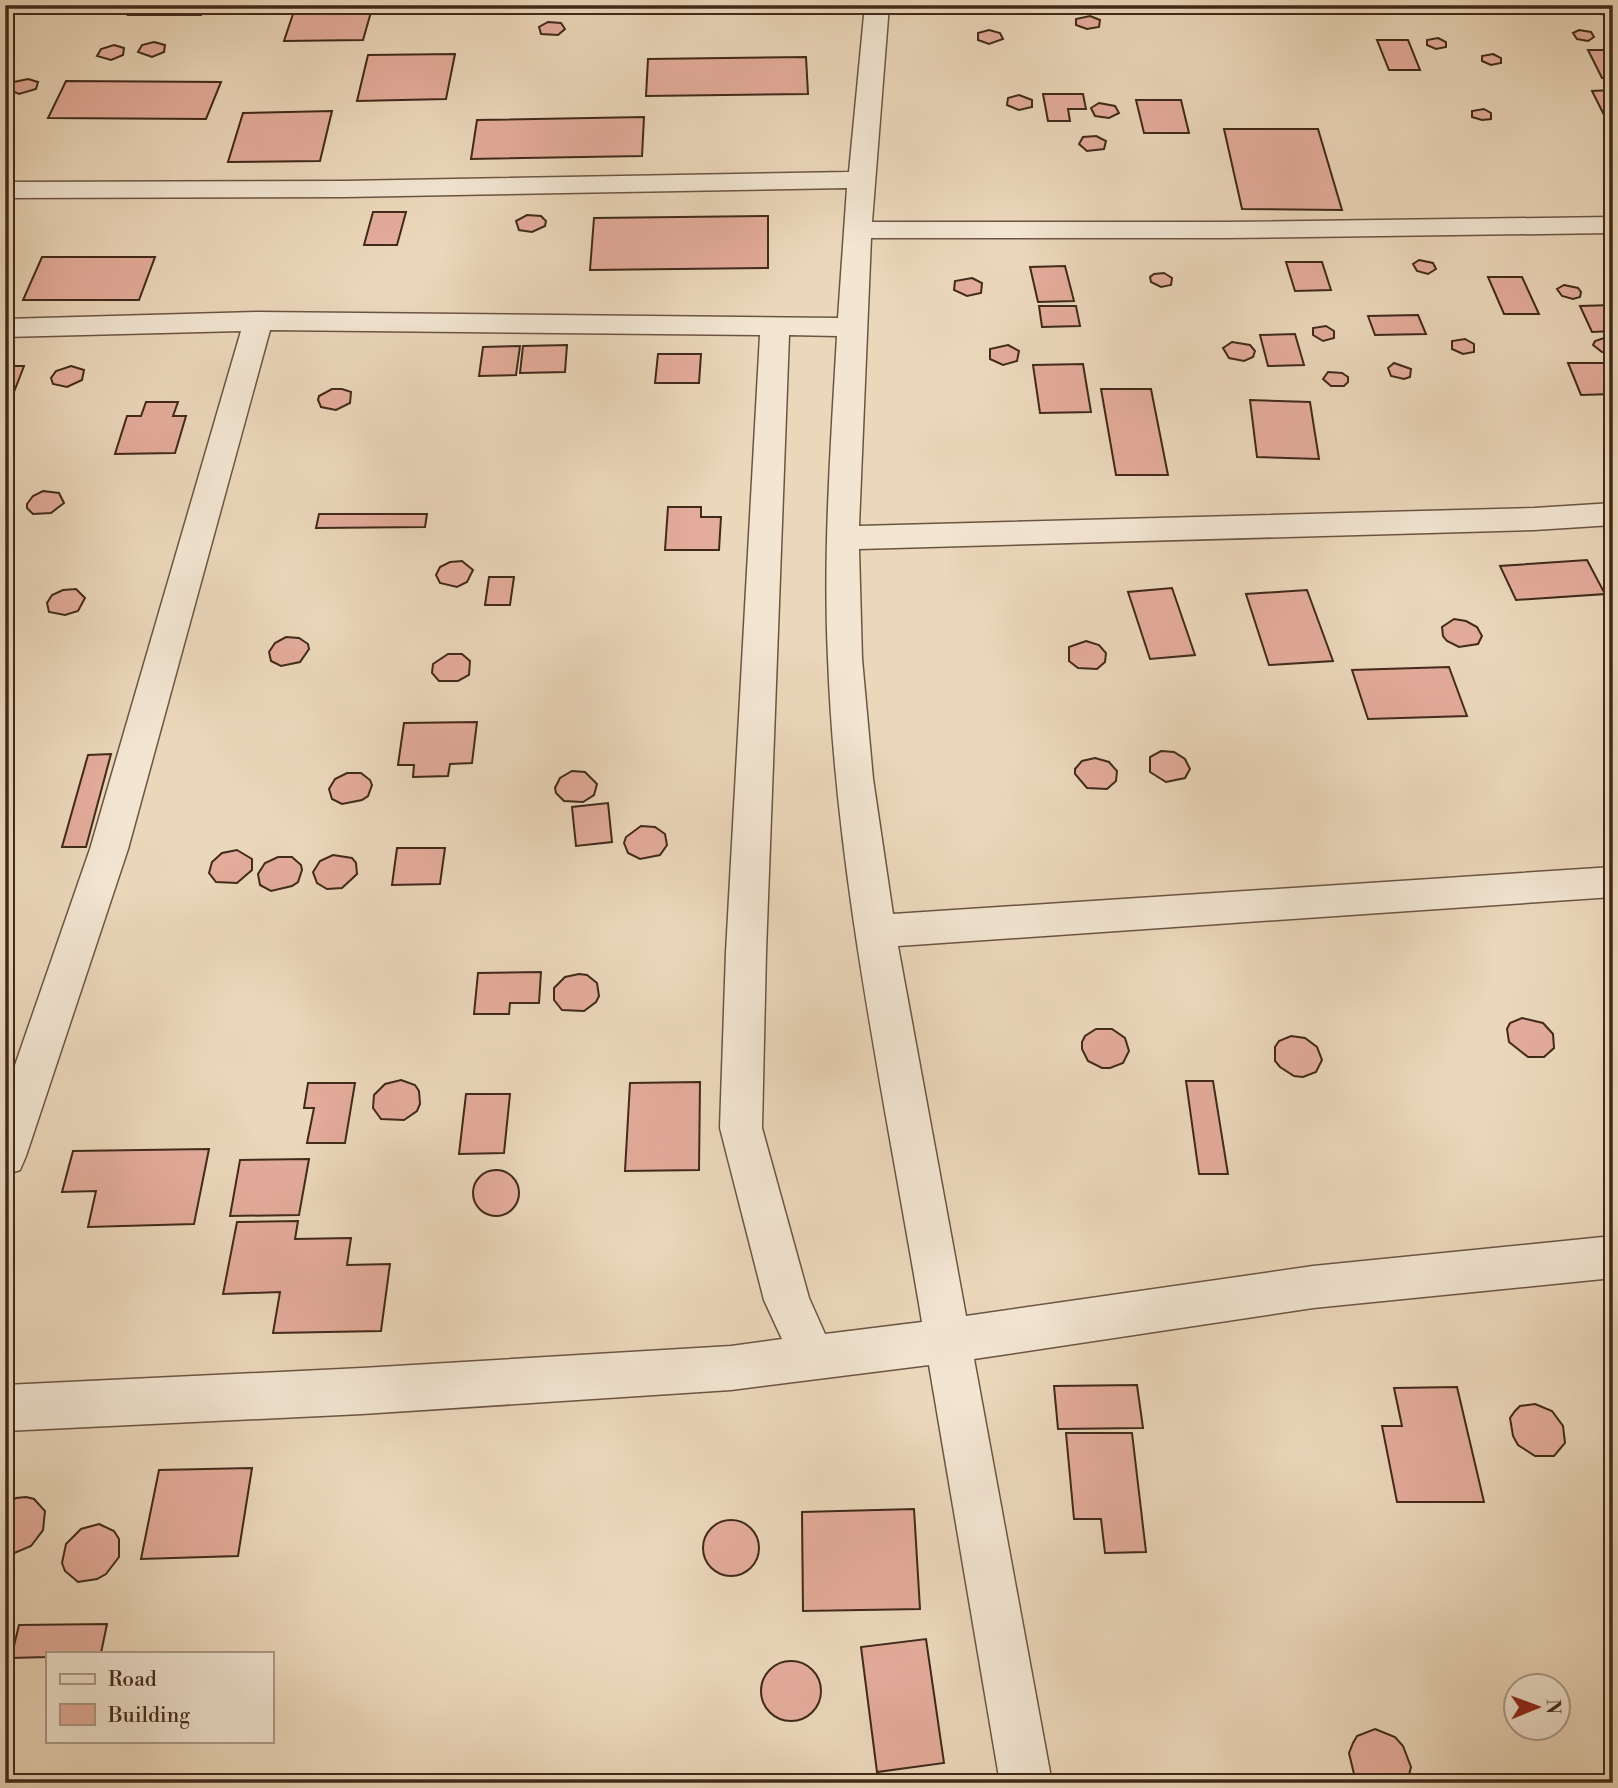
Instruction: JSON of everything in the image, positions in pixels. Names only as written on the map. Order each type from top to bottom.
[{"type":"street","points":[[877,5],[857,230],[842,538],[845,659],[855,779],[876,931],[946,1341],[1026,1783]]},
{"type":"street","points":[[1578,5],[1613,8]]},
{"type":"street","points":[[5,190],[332,189],[862,180]]},
{"type":"street","points":[[857,230],[1226,230],[1613,225]]},
{"type":"street","points":[[5,328],[258,321],[851,327]]},
{"type":"street","points":[[5,1156],[109,849],[258,321]]},
{"type":"street","points":[[775,327],[746,952],[741,1128],[787,1300],[813,1358]]},
{"type":"street","points":[[842,538],[1534,519],[1613,514]]},
{"type":"street","points":[[876,931],[1613,882]]},
{"type":"street","points":[[5,1408],[362,1391],[704,1370],[946,1341],[1313,1287],[1613,1256]]},
{"type":"building","points":[[132,5],[204,5],[201,15],[128,15]]},
{"type":"building","points":[[296,5],[373,5],[363,40],[284,41]]},
{"type":"building","points":[[1090,16],[1100,20],[1099,27],[1087,29],[1076,25],[1076,19]]},
{"type":"building","points":[[548,22],[561,23],[565,29],[558,35],[541,34],[539,27]]},
{"type":"building","points":[[989,30],[1000,33],[1003,39],[989,44],[978,40],[978,33]]},
{"type":"building","points":[[1579,30],[1591,32],[1594,37],[1588,41],[1577,39],[1573,33]]},
{"type":"building","points":[[1438,38],[1446,42],[1446,47],[1436,49],[1427,45],[1427,40]]},
{"type":"building","points":[[1377,40],[1408,40],[1420,70],[1389,70]]},
{"type":"building","points":[[154,42],[165,45],[164,52],[152,57],[138,52],[142,45]]},
{"type":"building","points":[[114,45],[124,48],[123,55],[111,60],[97,56],[101,49]]},
{"type":"building","points":[[1588,50],[1613,50],[1613,78],[1602,78]]},
{"type":"building","points":[[455,54],[446,99],[357,101],[368,55]]},
{"type":"building","points":[[1493,54],[1501,58],[1501,63],[1491,65],[1482,61],[1482,56]]},
{"type":"building","points":[[806,57],[808,94],[646,96],[648,59]]},
{"type":"building","points":[[28,79],[38,82],[36,89],[19,94],[10,90],[14,82]]},
{"type":"building","points":[[66,81],[221,82],[206,119],[48,118]]},
{"type":"building","points":[[1613,90],[1613,118],[1606,119],[1592,91]]},
{"type":"building","points":[[1043,94],[1083,94],[1086,109],[1068,109],[1070,121],[1048,121]]},
{"type":"building","points":[[1019,95],[1032,100],[1032,107],[1019,110],[1007,105],[1008,98]]},
{"type":"building","points":[[1136,100],[1181,100],[1189,133],[1144,133]]},
{"type":"building","points":[[1099,103],[1115,106],[1119,113],[1109,118],[1095,116],[1091,108]]},
{"type":"building","points":[[1484,109],[1491,113],[1491,119],[1472,117],[1472,111]]},
{"type":"building","points":[[332,111],[320,161],[228,162],[243,113]]},
{"type":"building","points":[[644,117],[642,156],[471,159],[477,120]]},
{"type":"building","points":[[1224,129],[1318,129],[1342,210],[1242,209]]},
{"type":"building","points":[[1096,136],[1106,141],[1104,149],[1087,151],[1079,144],[1083,137]]},
{"type":"building","points":[[373,212],[406,212],[397,245],[364,245]]},
{"type":"building","points":[[527,215],[541,216],[546,221],[545,226],[532,232],[519,230],[516,221]]},
{"type":"building","points":[[768,216],[768,268],[590,270],[594,218]]},
{"type":"building","points":[[42,257],[155,257],[139,300],[23,300]]},
{"type":"building","points":[[1419,260],[1433,263],[1436,269],[1428,274],[1417,271],[1413,264]]},
{"type":"building","points":[[1286,262],[1322,262],[1331,290],[1295,291]]},
{"type":"building","points":[[1065,266],[1074,301],[1038,302],[1030,267]]},
{"type":"building","points":[[1164,273],[1172,278],[1171,285],[1161,287],[1151,282],[1150,277],[1154,274]]},
{"type":"building","points":[[1488,277],[1522,277],[1539,314],[1504,314]]},
{"type":"building","points":[[972,278],[982,283],[981,293],[967,296],[954,290],[955,281]]},
{"type":"building","points":[[1564,285],[1578,288],[1580,297],[1573,299],[1562,296],[1557,289]]},
{"type":"building","points":[[1613,305],[1613,331],[1592,332],[1580,306]]},
{"type":"building","points":[[1039,306],[1076,306],[1080,326],[1042,327]]},
{"type":"building","points":[[1418,315],[1426,334],[1375,335],[1368,316]]},
{"type":"building","points":[[1326,326],[1334,331],[1334,338],[1323,341],[1313,335],[1313,328]]},
{"type":"building","points":[[1295,334],[1304,365],[1268,366],[1260,335]]},
{"type":"building","points":[[1604,338],[1613,341],[1613,353],[1602,352],[1593,345],[1595,341]]},
{"type":"building","points":[[1465,339],[1474,344],[1474,352],[1463,354],[1452,349],[1452,341]]},
{"type":"building","points":[[1232,342],[1250,345],[1255,351],[1253,357],[1244,361],[1229,358],[1223,348]]},
{"type":"building","points":[[567,345],[565,372],[520,373],[523,346]]},
{"type":"building","points":[[1008,345],[1019,351],[1017,361],[1003,365],[990,359],[990,349]]},
{"type":"building","points":[[520,346],[516,375],[479,376],[483,347]]},
{"type":"building","points":[[658,354],[701,354],[699,383],[655,383]]},
{"type":"building","points":[[1394,363],[1411,369],[1410,377],[1404,379],[1391,376],[1388,368]]},
{"type":"building","points":[[1568,363],[1613,363],[1613,394],[1581,395]]},
{"type":"building","points":[[1083,364],[1091,412],[1040,413],[1033,365]]},
{"type":"building","points":[[5,366],[24,366],[12,397],[5,397]]},
{"type":"building","points":[[71,366],[84,370],[82,380],[67,387],[53,384],[51,378],[56,371]]},
{"type":"building","points":[[1328,372],[1342,373],[1348,377],[1348,382],[1344,386],[1331,386],[1323,379]]},
{"type":"building","points":[[332,389],[351,392],[350,403],[336,410],[321,407],[319,396]]},
{"type":"building","points":[[1101,389],[1151,389],[1168,475],[1116,475]]},
{"type":"building","points":[[1250,400],[1310,402],[1319,459],[1257,457]]},
{"type":"building","points":[[146,402],[178,402],[173,416],[186,416],[175,453],[115,454],[127,416],[141,416]]},
{"type":"building","points":[[43,491],[59,493],[64,503],[51,513],[33,514],[27,504],[33,496]]},
{"type":"building","points":[[668,507],[701,507],[701,517],[721,517],[719,550],[665,550]]},
{"type":"building","points":[[319,514],[427,514],[425,527],[316,528]]},
{"type":"building","points":[[1587,560],[1605,594],[1516,600],[1500,566]]},
{"type":"building","points":[[462,561],[473,570],[467,582],[457,587],[440,583],[436,575],[440,567],[450,562]]},
{"type":"building","points":[[489,577],[514,577],[510,605],[485,605]]},
{"type":"building","points":[[1172,588],[1195,655],[1150,659],[1128,592]]},
{"type":"building","points":[[76,589],[85,598],[78,611],[65,615],[49,612],[47,603],[52,595],[63,590]]},
{"type":"building","points":[[1307,590],[1333,661],[1269,665],[1246,594]]},
{"type":"building","points":[[1454,619],[1477,627],[1482,636],[1478,644],[1459,647],[1447,641],[1442,627]]},
{"type":"building","points":[[286,637],[299,638],[308,644],[309,649],[300,662],[281,666],[271,661],[269,652],[275,643]]},
{"type":"building","points":[[1086,641],[1099,645],[1106,653],[1105,662],[1097,669],[1078,668],[1069,661],[1069,647]]},
{"type":"building","points":[[448,654],[462,654],[470,661],[469,675],[458,681],[439,681],[432,673],[433,664]]},
{"type":"building","points":[[1449,667],[1467,716],[1368,719],[1352,670]]},
{"type":"building","points":[[477,722],[472,763],[450,764],[448,776],[413,777],[414,765],[398,765],[404,723]]},
{"type":"building","points":[[1161,751],[1174,752],[1185,759],[1190,769],[1185,778],[1166,782],[1150,772],[1150,757]]},
{"type":"building","points":[[111,754],[86,847],[62,847],[88,755]]},
{"type":"building","points":[[1095,758],[1109,762],[1117,771],[1116,781],[1107,789],[1087,788],[1075,774],[1075,769],[1082,761]]},
{"type":"building","points":[[572,771],[585,772],[597,784],[594,795],[583,802],[564,801],[556,793],[555,788],[560,778]]},
{"type":"building","points":[[347,773],[361,773],[372,785],[368,796],[362,800],[342,804],[332,799],[329,789],[335,779]]},
{"type":"building","points":[[608,803],[612,842],[576,846],[572,807]]},
{"type":"building","points":[[641,826],[655,827],[665,834],[667,845],[660,855],[640,859],[628,853],[624,843],[626,837]]},
{"type":"building","points":[[397,848],[445,848],[440,884],[392,885]]},
{"type":"building","points":[[237,850],[252,859],[252,870],[237,883],[216,882],[209,873],[212,862],[222,853]]},
{"type":"building","points":[[333,855],[352,858],[356,863],[357,874],[342,888],[327,889],[317,883],[313,872],[320,861]]},
{"type":"building","points":[[278,857],[292,857],[301,865],[302,870],[298,882],[271,891],[260,885],[258,874],[265,863]]},
{"type":"building","points":[[541,972],[539,1003],[510,1003],[509,1014],[474,1014],[478,973]]},
{"type":"building","points":[[587,975],[597,983],[599,996],[596,1002],[584,1011],[562,1010],[554,1000],[554,988],[565,977]]},
{"type":"building","points":[[1522,1018],[1543,1023],[1553,1034],[1554,1048],[1544,1057],[1528,1057],[1509,1042],[1507,1029],[1510,1023]]},
{"type":"building","points":[[1096,1029],[1112,1029],[1125,1038],[1129,1051],[1123,1063],[1102,1068],[1088,1061],[1082,1049],[1082,1042],[1085,1036]]},
{"type":"building","points":[[1291,1036],[1305,1038],[1317,1047],[1322,1060],[1316,1072],[1303,1077],[1294,1076],[1275,1061],[1275,1047],[1279,1041]]},
{"type":"building","points":[[401,1080],[415,1085],[419,1091],[420,1104],[417,1111],[404,1120],[381,1119],[373,1108],[374,1095],[385,1084]]},
{"type":"building","points":[[1186,1081],[1213,1081],[1228,1174],[1199,1174]]},
{"type":"building","points":[[700,1082],[699,1170],[625,1171],[630,1083]]},
{"type":"building","points":[[308,1083],[355,1083],[345,1143],[307,1143],[314,1108],[304,1108]]},
{"type":"building","points":[[466,1094],[510,1094],[504,1153],[459,1154]]},
{"type":"building","points":[[209,1149],[194,1224],[88,1227],[96,1191],[62,1192],[73,1151]]},
{"type":"building","points":[[309,1159],[299,1215],[230,1216],[240,1160]]},
{"type":"building","points":[[496,1170],[513,1176],[519,1193],[513,1210],[496,1216],[479,1210],[473,1193],[479,1176]]},
{"type":"building","points":[[298,1221],[295,1239],[351,1238],[347,1265],[390,1264],[381,1331],[273,1333],[280,1292],[223,1294],[237,1222]]},
{"type":"building","points":[[1137,1385],[1143,1428],[1058,1429],[1054,1386]]},
{"type":"building","points":[[1457,1387],[1484,1502],[1397,1502],[1382,1426],[1402,1426],[1394,1388]]},
{"type":"building","points":[[1535,1404],[1552,1411],[1563,1426],[1565,1443],[1554,1456],[1535,1456],[1518,1445],[1513,1436],[1510,1418],[1520,1406]]},
{"type":"building","points":[[1066,1433],[1132,1433],[1146,1552],[1105,1553],[1101,1519],[1074,1519]]},
{"type":"building","points":[[252,1468],[238,1556],[141,1559],[159,1470]]},
{"type":"building","points":[[16,1498],[34,1499],[45,1511],[43,1530],[31,1546],[5,1554],[5,1504]]},
{"type":"building","points":[[914,1509],[920,1609],[803,1611],[802,1512]]},
{"type":"building","points":[[726,1520],[736,1520],[751,1528],[757,1537],[757,1559],[751,1568],[736,1576],[726,1576],[708,1564],[703,1553],[703,1543],[715,1525]]},
{"type":"building","points":[[99,1524],[114,1531],[119,1539],[119,1557],[106,1574],[97,1579],[78,1582],[65,1571],[62,1563],[66,1544],[81,1529]]},
{"type":"building","points":[[107,1624],[101,1652],[46,1652],[46,1657],[11,1658],[19,1625]]},
{"type":"building","points":[[926,1639],[944,1763],[877,1772],[861,1647]]},
{"type":"building","points":[[785,1661],[797,1661],[816,1674],[821,1691],[819,1703],[808,1716],[797,1721],[785,1721],[766,1708],[761,1697],[761,1685],[774,1666]]},
{"type":"building","points":[[1375,1729],[1395,1737],[1403,1746],[1411,1767],[1407,1783],[1359,1783],[1349,1753],[1357,1736]]}]
